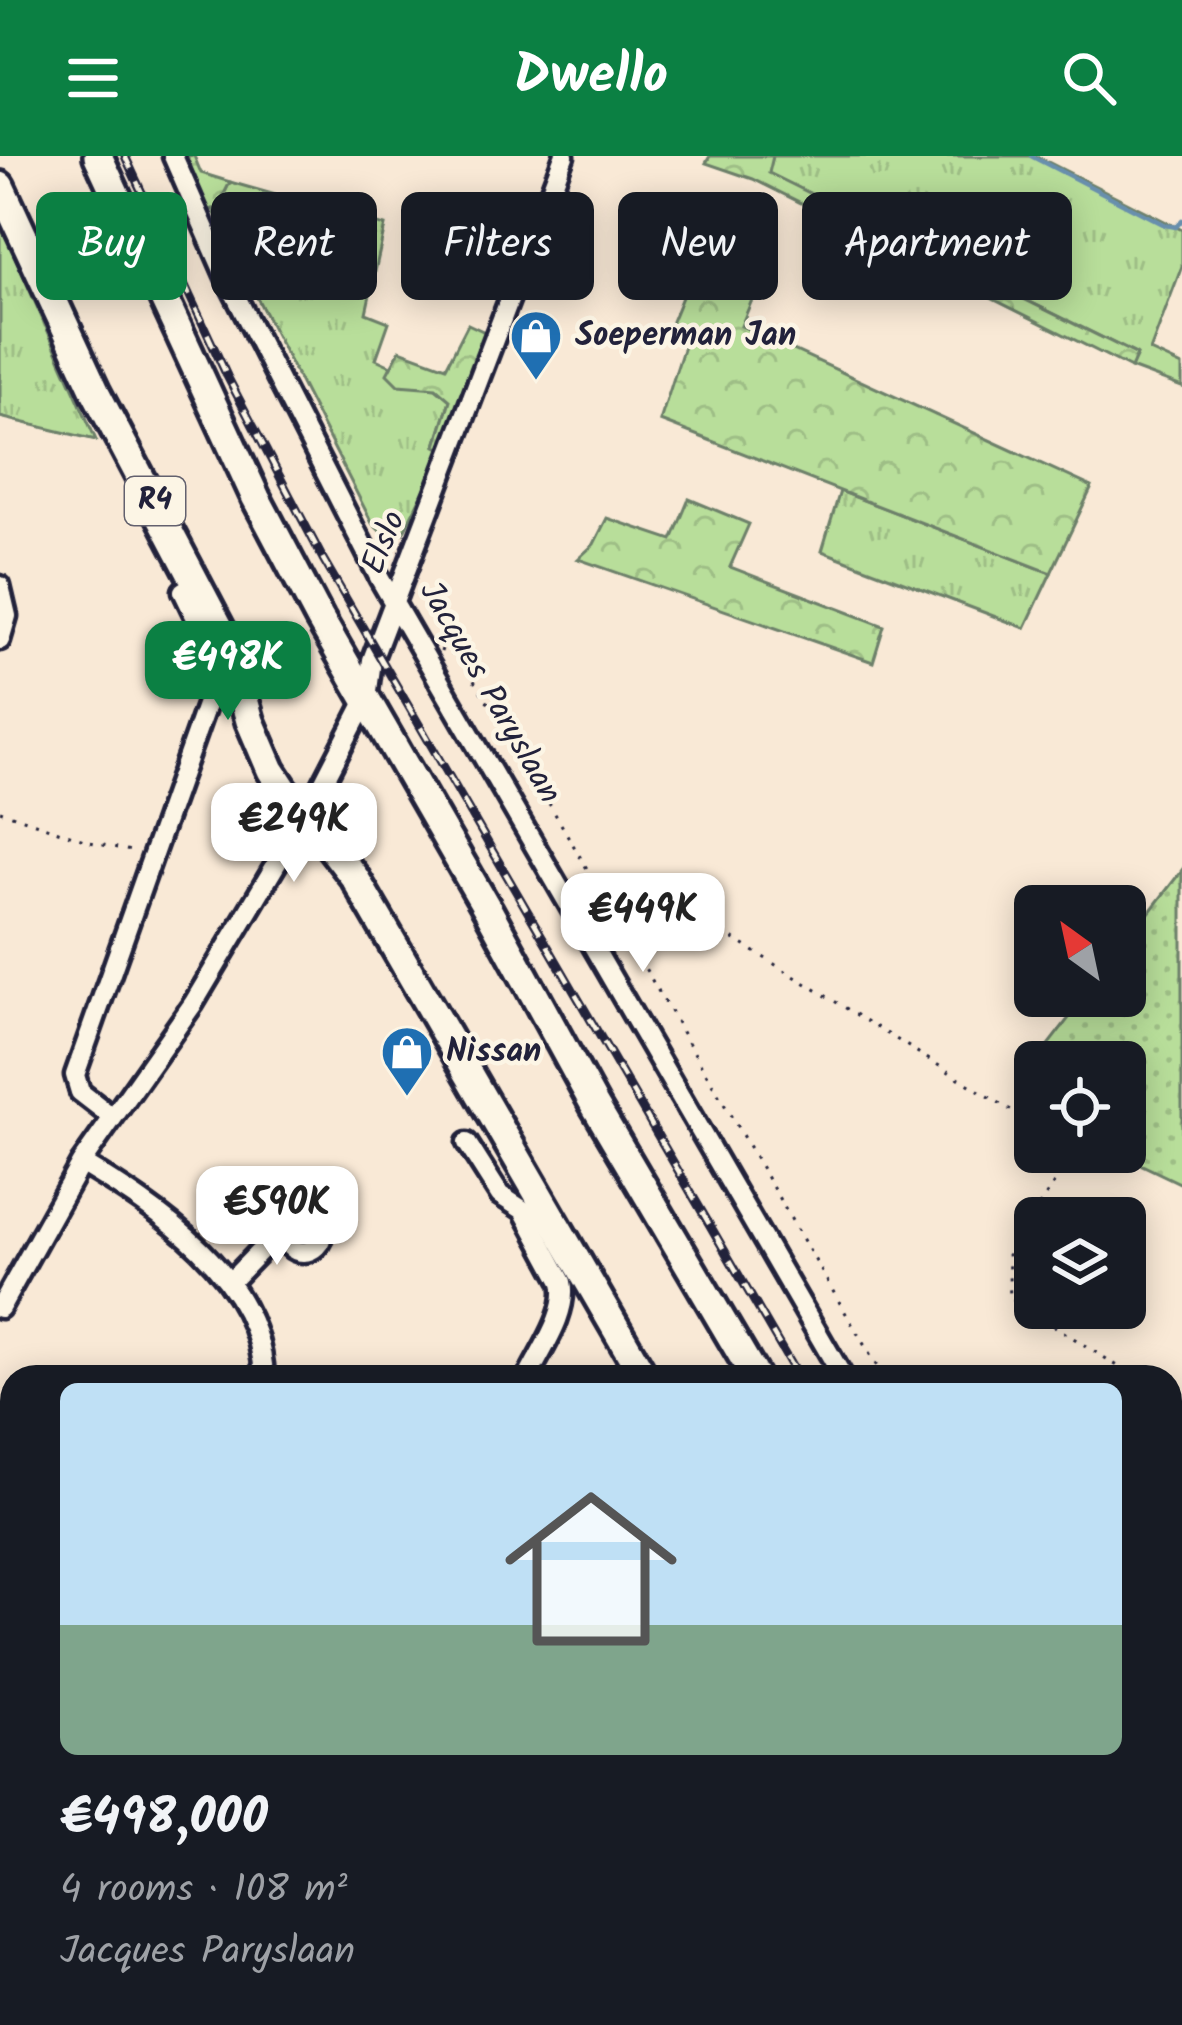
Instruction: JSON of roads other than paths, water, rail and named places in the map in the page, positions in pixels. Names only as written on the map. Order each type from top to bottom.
[{"type":"highway","points":[[98,156],[256,498],[593,1104],[748,1365]]},
{"type":"highway","name":"R4","points":[[0,186],[96,393],[229,646],[250,721],[271,770],[303,819],[355,878],[637,1365]]},
{"type":"street","name":"Jacques Paryslaan","points":[[172,156],[226,277],[414,640],[836,1365]]},
{"type":"street","name":"Elslo","points":[[0,1308],[81,1163],[193,1004],[303,819],[367,698],[372,660],[564,156]]},
{"type":"street","points":[[0,586],[7,616],[0,640]]},
{"type":"street","points":[[111,1116],[80,1092],[76,1075],[211,691],[208,643],[183,591]]},
{"type":"street","points":[[466,1143],[500,1195],[523,1210],[562,1282],[559,1312],[534,1365]]},
{"type":"street","points":[[81,1163],[147,1203],[230,1282],[257,1329],[262,1365]]},
{"type":"street","points":[[230,1282],[289,1220]]},
{"type":"waterway","points":[[1031,156],[1165,225],[1176,227],[1182,220]]},
{"type":"railway","points":[[125,156],[227,376],[323,559],[791,1365]]},
{"type":"place","name":"Soeperman Jan","points":[[536,382]]},
{"type":"place","name":"Nissan","points":[[407,1098]]}]
